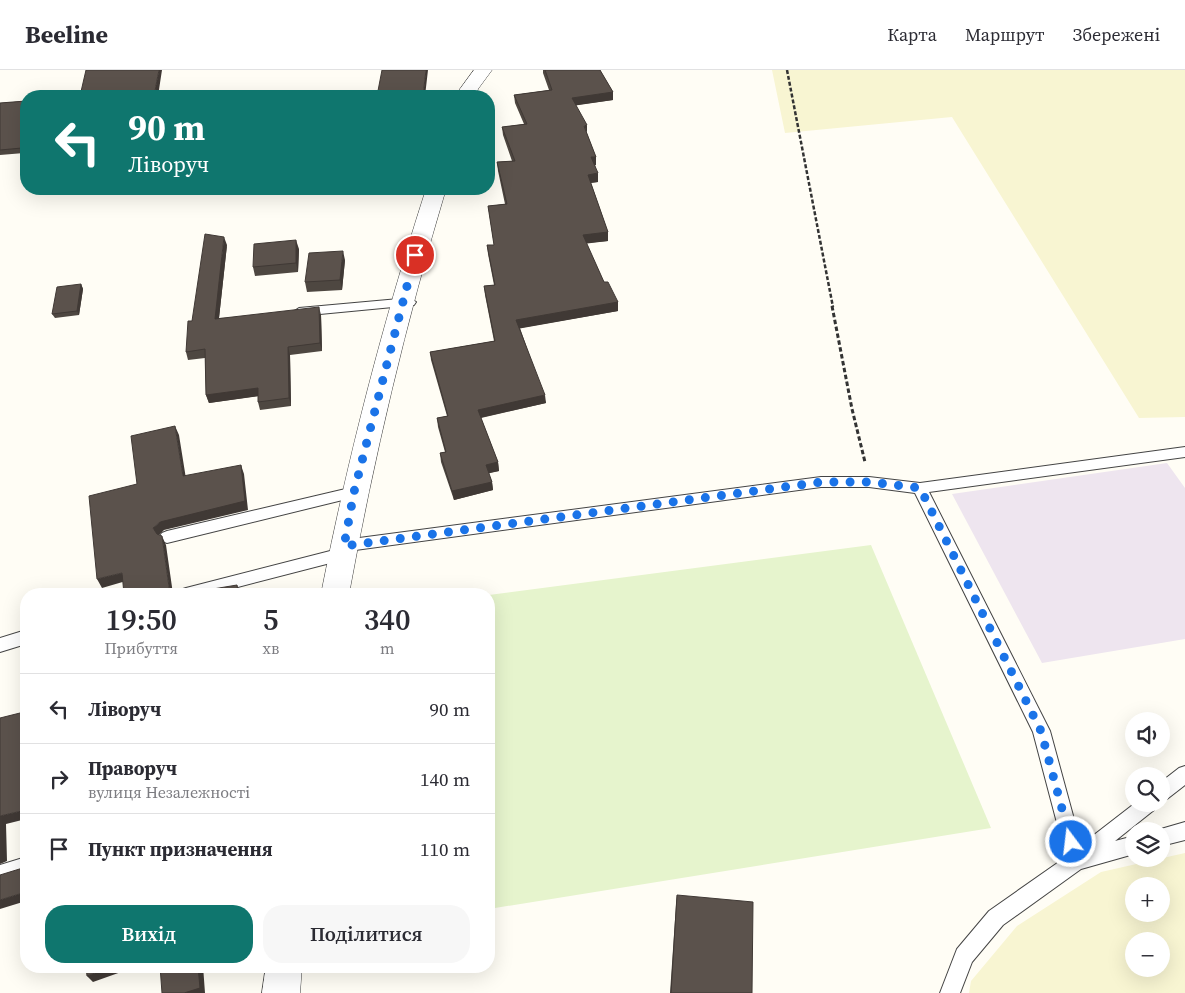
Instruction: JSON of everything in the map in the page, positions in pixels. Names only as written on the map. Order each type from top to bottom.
[{"type":"street","points":[[469,90],[483,70]]},
{"type":"street","points":[[336,588],[354,492],[407,303],[415,255],[434,195]]},
{"type":"street","points":[[281,993],[283,973]]},
{"type":"lane","points":[[285,313],[407,303]]},
{"type":"lane","points":[[207,588],[343,550],[822,482],[870,482],[920,488],[1185,452]]},
{"type":"lane","points":[[920,488],[1041,731],[1076,861]]},
{"type":"lane","points":[[167,537],[354,492]]},
{"type":"lane","points":[[0,645],[20,639]]},
{"type":"lane","points":[[1170,786],[1185,774]]},
{"type":"lane","points":[[950,993],[964,956],[996,918],[1076,861],[1138,812]]},
{"type":"lane","points":[[1170,835],[1185,831]]},
{"type":"lane","points":[[1076,861],[1125,847]]},
{"type":"lane","points":[[0,874],[20,868]]},
{"type":"path","points":[[787,70],[852,410],[870,482]]},
{"type":"shaded area","points":[[772,70],[1185,70],[1185,417],[1139,418],[952,117],[785,133]]},
{"type":"shaded area","points":[[1167,463],[1185,488],[1185,639],[1042,663],[952,494]]},
{"type":"shaded area","points":[[1185,853],[1185,993],[969,993],[971,981],[1017,926],[1101,872],[1125,867],[1170,867],[1170,856]]},
{"type":"green space","points":[[871,545],[991,828],[495,908],[495,594]]},
{"type":"building","points":[[86,70],[159,70],[155,90],[81,90]]},
{"type":"building","points":[[382,70],[426,70],[424,90],[378,90]]},
{"type":"building","points":[[545,70],[600,70],[613,92],[572,98],[587,125],[584,126],[596,157],[591,157],[598,173],[588,175],[608,232],[583,235],[604,282],[608,282],[618,302],[516,320],[545,395],[478,410],[498,462],[486,465],[492,482],[452,491],[440,453],[446,452],[437,418],[448,416],[430,352],[495,341],[484,286],[495,285],[487,245],[494,245],[488,206],[507,204],[497,162],[515,161],[502,127],[527,124],[514,95],[552,90]]},
{"type":"building","points":[[20,101],[20,148],[0,150],[0,103]]},
{"type":"building","points":[[205,234],[224,237],[215,319],[319,307],[320,343],[288,347],[289,398],[258,402],[258,388],[206,395],[205,349],[186,352],[188,321],[192,321]]},
{"type":"building","points":[[296,240],[296,263],[253,267],[254,244]]},
{"type":"building","points":[[343,251],[340,280],[305,282],[309,253]]},
{"type":"building","points":[[81,284],[77,311],[52,314],[57,287]]},
{"type":"building","points":[[175,426],[183,476],[241,465],[245,501],[160,522],[153,528],[157,534],[162,536],[169,588],[123,588],[122,573],[97,579],[89,496],[137,484],[131,436]]},
{"type":"building","points":[[237,585],[237,588],[219,588]]},
{"type":"building","points":[[20,713],[20,811],[0,816],[0,718]]},
{"type":"building","points":[[20,869],[20,894],[0,900],[0,875]]},
{"type":"building","points":[[677,895],[753,902],[752,993],[671,993]]},
{"type":"building","points":[[161,973],[199,973],[200,988],[184,993],[162,993]]},
{"type":"route","points":[[415,255],[354,492],[344,546],[822,482],[870,482],[920,488],[1041,731],[1071,842]]}]
